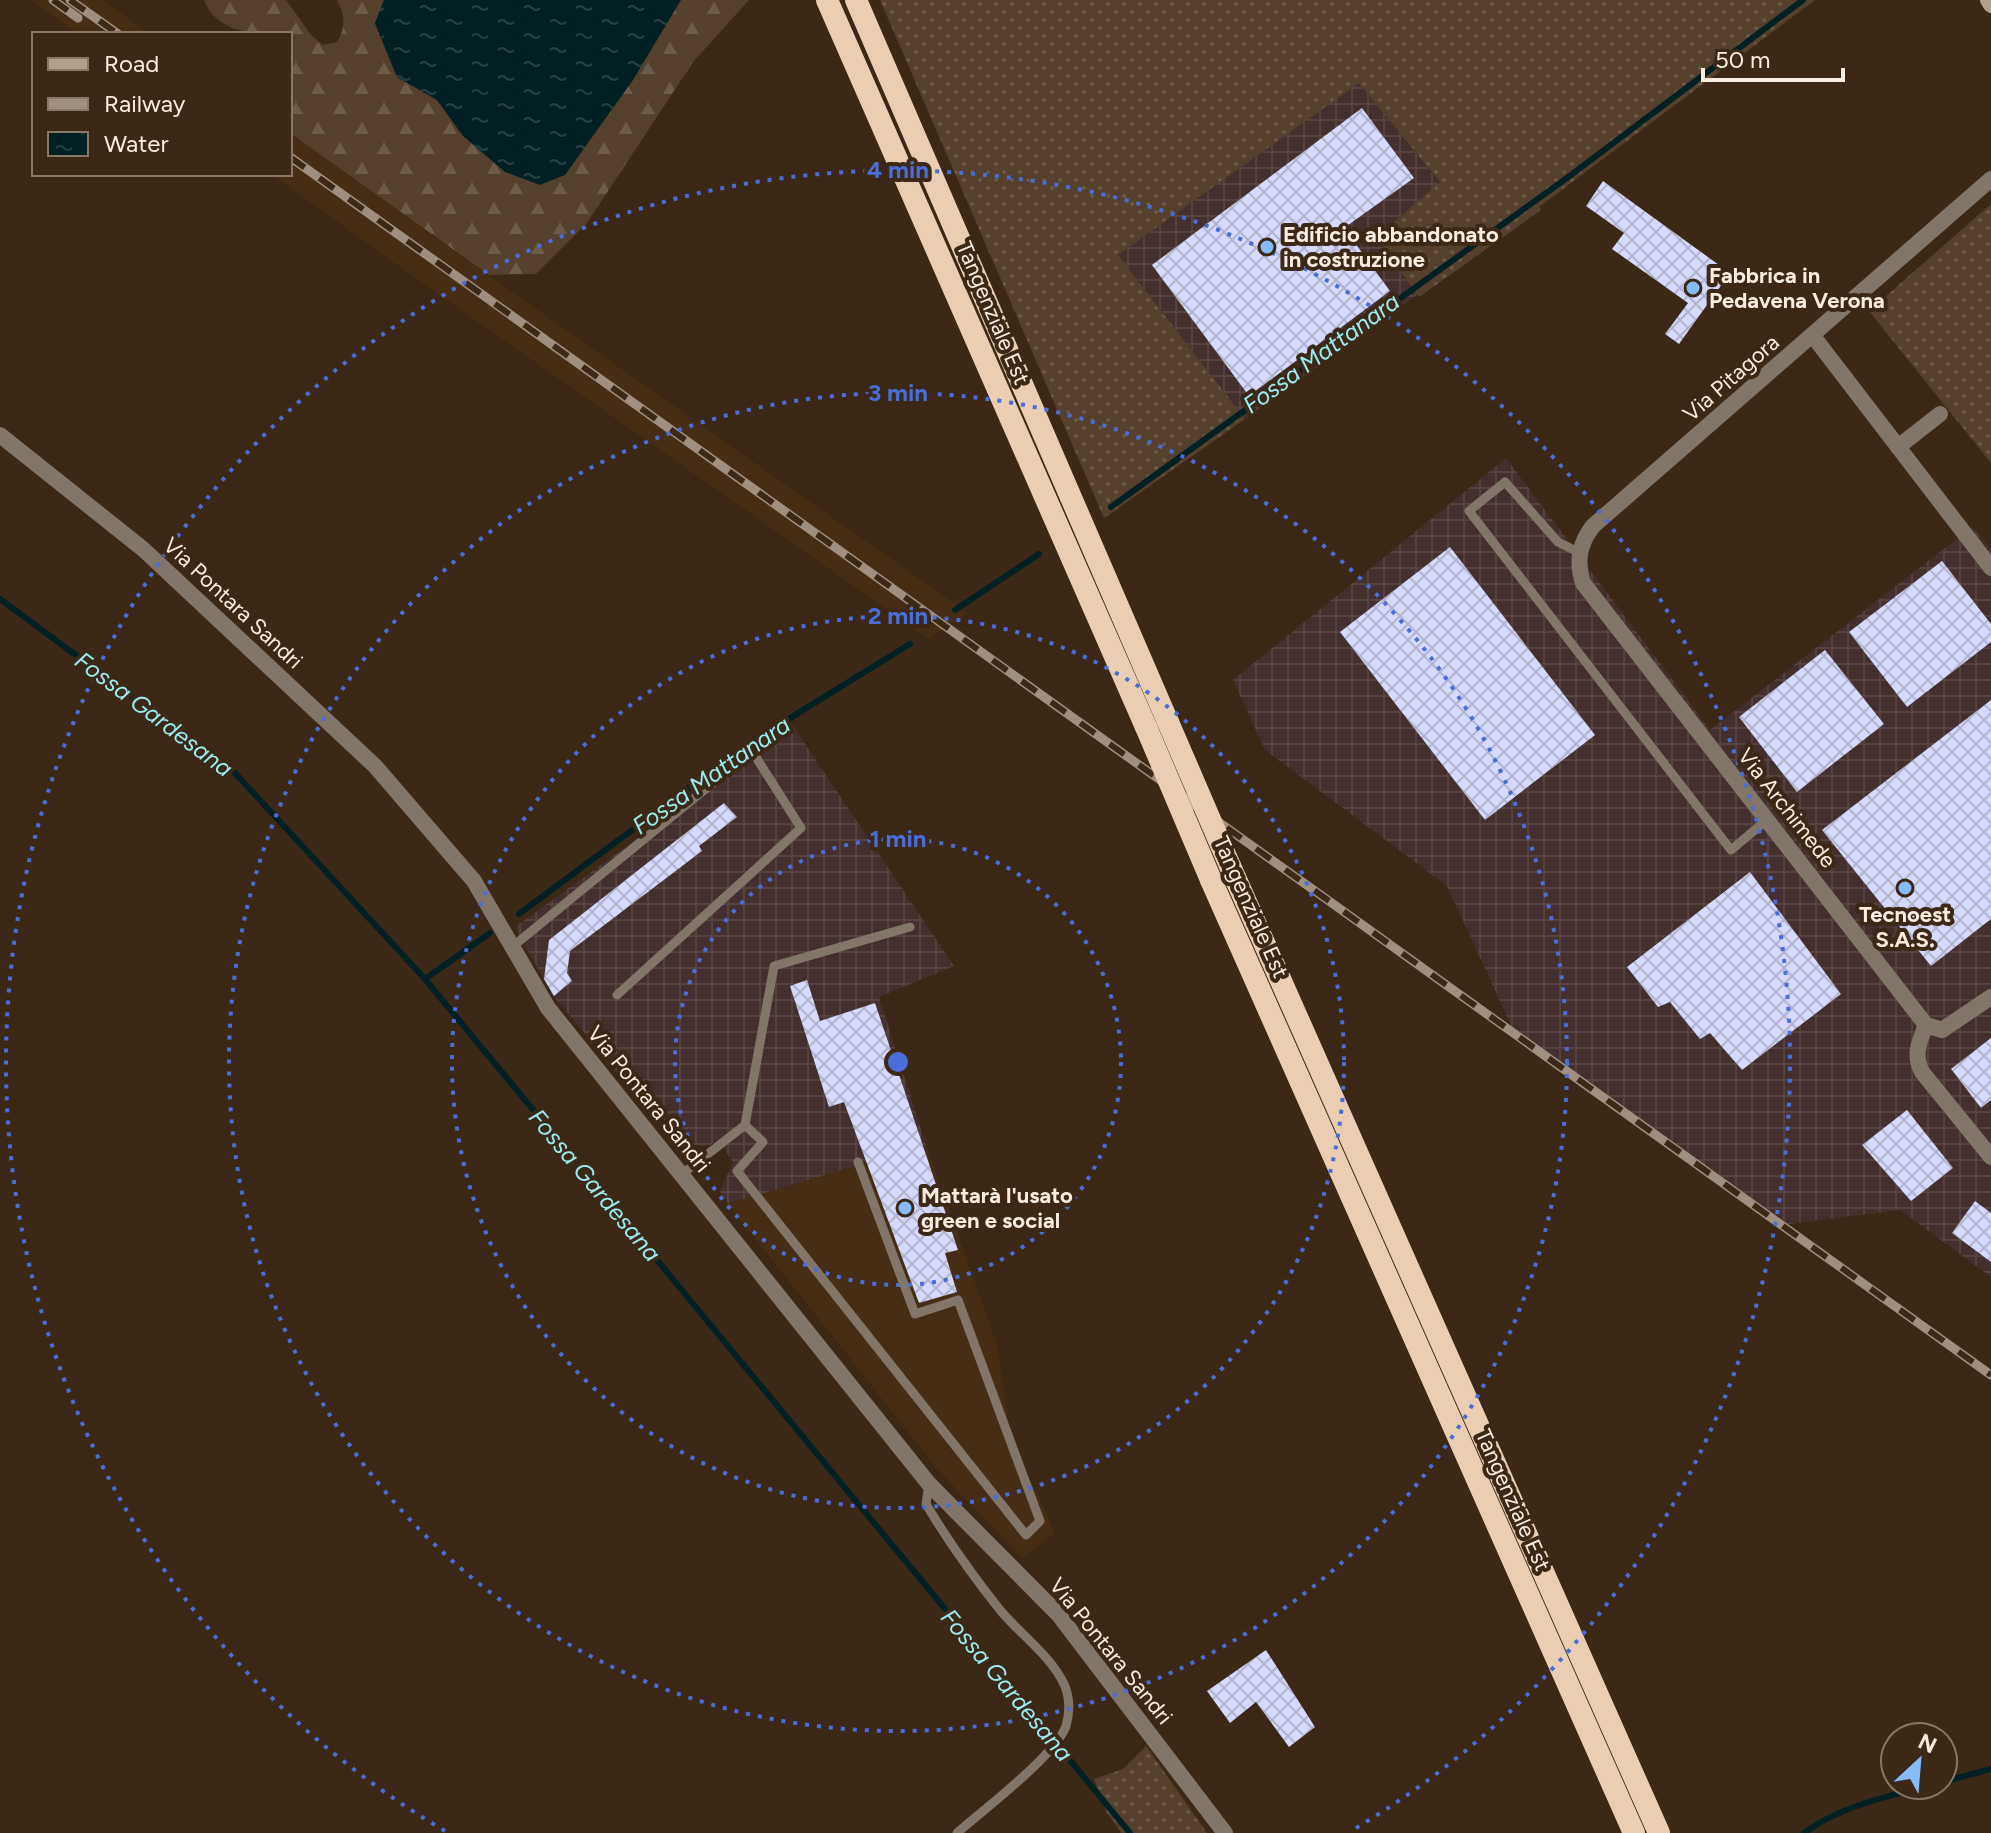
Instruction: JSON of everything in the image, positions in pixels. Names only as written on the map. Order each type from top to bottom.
[{"type":"highway","name":"Tangenziale Est","points":[[827,0],[1211,880],[1634,1833]]},
{"type":"highway","name":"Tangenziale Est","points":[[856,0],[1230,866],[1659,1833]]},
{"type":"street","name":"Via Pitagora","points":[[1580,553],[1593,526],[1991,179]]},
{"type":"street","points":[[1813,336],[1991,568]]},
{"type":"street","points":[[1898,447],[1940,414]]},
{"type":"street","name":"Via Pontara Sandri","points":[[0,435],[143,549],[375,766],[474,881],[548,1008],[681,1175],[929,1484],[1058,1614],[1225,1833]]},
{"type":"street","name":"Via Archimede","points":[[1580,553],[1583,583],[1769,818],[1926,1025]]},
{"type":"street","points":[[1991,997],[1952,1026],[1942,1030],[1926,1025],[1917,1048],[1917,1060],[1922,1072],[1991,1157]]},
{"type":"lane","points":[[1580,553],[1558,542],[1505,482],[1469,511],[1731,850],[1769,818]]},
{"type":"lane","points":[[512,947],[752,751],[801,828],[617,995]]},
{"type":"lane","points":[[681,1175],[745,1125],[774,966],[910,927]]},
{"type":"lane","points":[[745,1125],[763,1142],[737,1171],[1026,1535],[1040,1521],[958,1300],[915,1314],[858,1162]]},
{"type":"lane","points":[[929,1484],[926,1504],[949,1541],[1001,1611],[1046,1659],[1064,1684],[1070,1706],[1065,1728],[1050,1749],[957,1833]]},
{"type":"shaded area","points":[[31,0],[102,0],[147,32],[75,32]]},
{"type":"shaded area","name":"Edificio abbandonato in costruzione","points":[[1359,82],[1440,183],[1376,238],[1417,295],[1245,419],[1118,255]]},
{"type":"shaded area","points":[[292,134],[968,613],[929,639],[274,176],[292,176]]},
{"type":"shaded area","points":[[1506,458],[1710,730],[1972,527],[1991,549],[1991,1277],[1900,1210],[1781,1225],[1516,1036],[1447,886],[1265,750],[1233,680]]},
{"type":"shaded area","points":[[793,726],[954,966],[879,997],[926,1145],[728,1204],[720,1191],[733,1162],[718,1140],[709,1146],[677,1144],[551,993],[515,927]]},
{"type":"shaded area","points":[[926,1145],[997,1344],[1011,1438],[1055,1532],[1023,1559],[938,1470],[728,1204]]},
{"type":"green space","points":[[204,0],[286,0],[311,35],[323,45],[337,42],[342,31],[343,16],[337,0],[384,0],[375,24],[397,77],[437,100],[463,136],[565,175],[681,0],[749,0],[693,62],[587,223],[536,274],[489,275],[292,134],[292,32],[240,30],[210,12]]},
{"type":"green space","points":[[880,0],[1815,0],[1539,207],[1541,210],[1419,297],[1376,238],[1440,182],[1359,83],[1118,255],[1245,419],[1104,518]]},
{"type":"green space","points":[[1991,204],[1991,463],[1869,311]]},
{"type":"green space","points":[[1146,1746],[1207,1833],[1121,1833],[1106,1811],[1094,1779],[1123,1769]]},
{"type":"water","points":[[384,0],[681,0],[633,80],[565,175],[540,185],[505,172],[463,136],[437,100],[397,77],[375,23]]},
{"type":"building","name":"Edificio abbandonato in costruzione","points":[[1362,108],[1414,178],[1344,228],[1390,291],[1249,396],[1152,265]]},
{"type":"building","name":"Fabbrica in Pedavena Verona","points":[[1603,181],[1730,273],[1679,344],[1665,334],[1688,303],[1612,249],[1624,233],[1586,206]]},
{"type":"building","points":[[1450,547],[1595,735],[1485,820],[1340,632]]},
{"type":"building","points":[[1942,561],[1991,624],[1991,642],[1907,707],[1849,632]]},
{"type":"building","points":[[1825,650],[1884,724],[1797,792],[1739,717]]},
{"type":"building","points":[[1991,700],[1991,919],[1931,966],[1822,830]]},
{"type":"building","points":[[724,803],[737,817],[699,846],[702,851],[570,951],[567,973],[572,981],[554,996],[544,979],[549,940]]},
{"type":"building","points":[[1750,872],[1841,994],[1742,1070],[1710,1033],[1700,1039],[1670,1002],[1658,1007],[1627,967]]},
{"type":"building","points":[[807,980],[820,1021],[875,1003],[958,1250],[945,1253],[957,1292],[919,1303],[844,1102],[829,1107],[790,986]]},
{"type":"building","points":[[1991,1038],[1991,1100],[1981,1108],[1951,1069]]},
{"type":"building","points":[[1907,1110],[1953,1168],[1911,1201],[1862,1145]]},
{"type":"building","points":[[1975,1201],[1991,1213],[1991,1262],[1952,1233]]},
{"type":"building","points":[[1266,1650],[1315,1727],[1289,1747],[1256,1702],[1230,1723],[1207,1691]]},
{"type":"waterway","name":"Fossa Mattanara","points":[[1111,507],[1571,175],[1803,0]]},
{"type":"waterway","name":"Fossa Mattanara","points":[[955,610],[1039,554]]},
{"type":"waterway","name":"Fossa Gardesana","points":[[0,599],[234,772],[425,979],[1130,1833]]},
{"type":"waterway","name":"Fossa Mattanara","points":[[519,914],[748,744],[910,644]]},
{"type":"waterway","name":"Fossa Mattanara","points":[[425,979],[490,933]]},
{"type":"waterway","points":[[1959,1778],[1991,1769]]},
{"type":"waterway","points":[[1804,1833],[1833,1816],[1879,1799]]},
{"type":"railway","points":[[53,0],[78,18]]},
{"type":"railway","points":[[70,0],[115,32]]},
{"type":"railway","points":[[292,158],[1991,1375]]},
{"type":"place","name":"Edificio abbandonato in costruzione","points":[[1267,247]]},
{"type":"place","name":"Fabbrica in Pedavena Verona","points":[[1693,288]]},
{"type":"place","name":"Tecnoest S.A.S.","points":[[1905,888]]},
{"type":"place","name":"Mattarà l'usato green e social","points":[[905,1208]]}]
